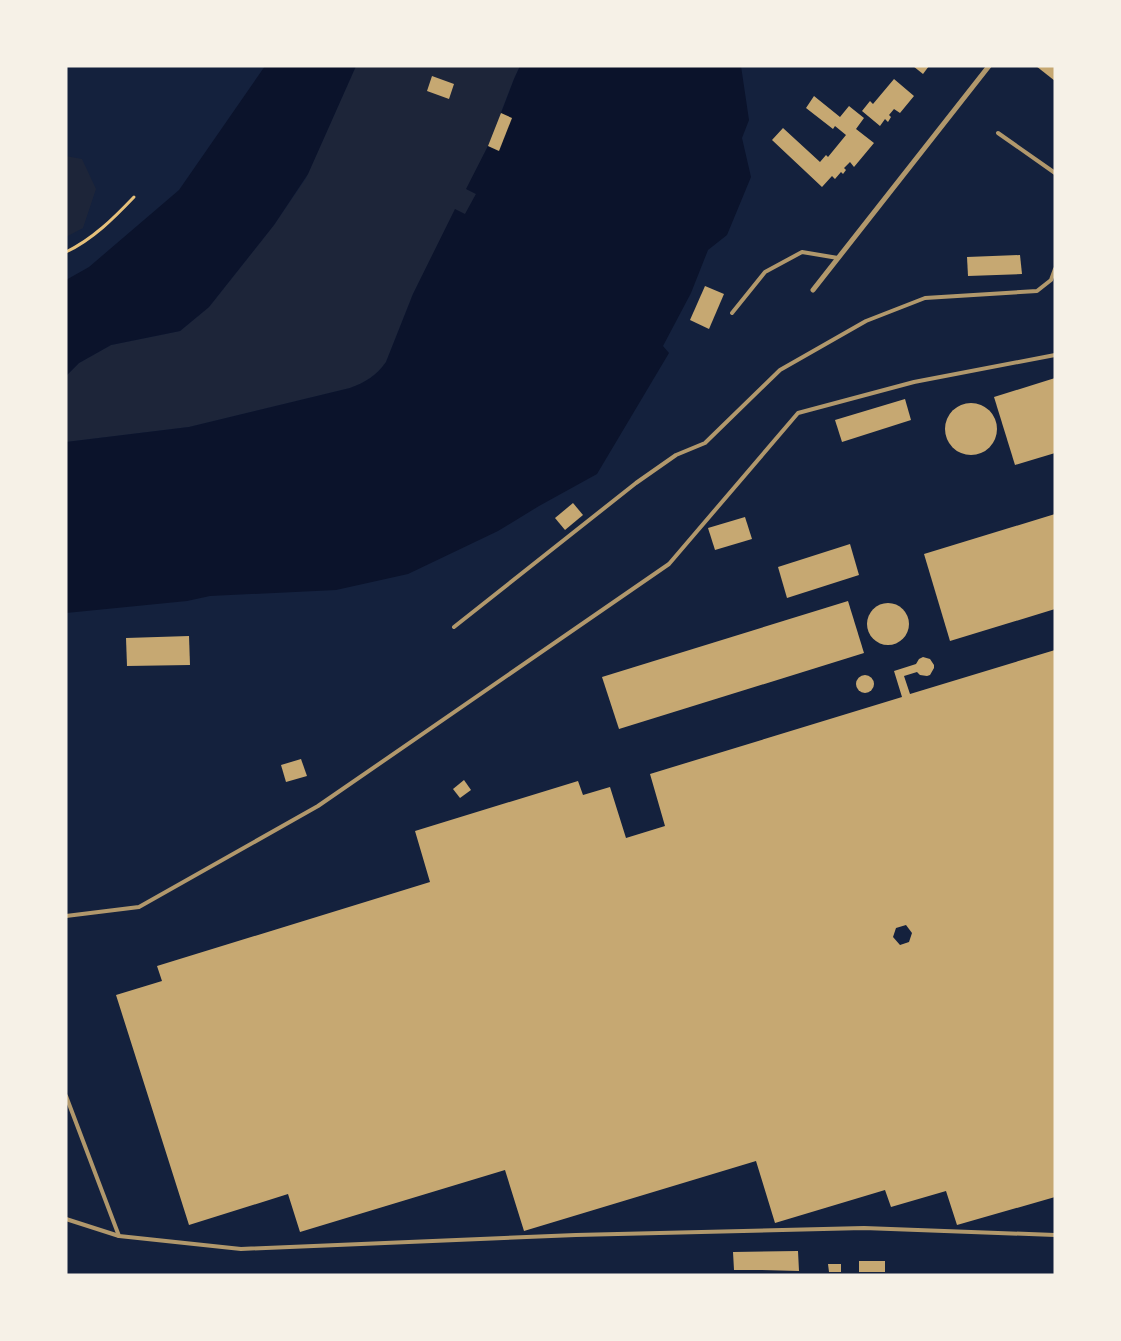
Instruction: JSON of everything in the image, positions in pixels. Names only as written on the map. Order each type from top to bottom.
[{"type":"street","points":[[813,290],[989,66]]},
{"type":"lane","points":[[998,133],[1055,173]]},
{"type":"lane","points":[[732,313],[765,272],[802,252],[838,258]]},
{"type":"lane","points":[[454,628],[636,483],[676,456],[705,442],[780,370],[866,321],[926,298],[1037,291],[1052,280],[1055,269]]},
{"type":"lane","points":[[66,916],[139,907],[318,806],[669,564],[798,413],[914,382],[1055,356]]},
{"type":"lane","points":[[66,1096],[120,1236]]},
{"type":"lane","points":[[66,1219],[120,1236],[241,1250],[576,1235],[864,1228],[1055,1235]]},
{"type":"path","points":[[66,252],[76,248],[108,223],[134,197]]},
{"type":"shaded area","points":[[265,66],[356,66],[308,174],[274,225],[209,307],[180,331],[111,345],[79,363],[66,376],[66,280],[89,267],[179,190]]},
{"type":"shaded area","points":[[356,66],[520,66],[488,146],[467,189],[476,194],[465,215],[455,210],[413,294],[386,362],[370,378],[350,388],[189,427],[66,442],[66,376],[79,363],[111,345],[180,331],[209,307],[274,225],[306,178]]},
{"type":"shaded area","points":[[520,66],[741,66],[749,120],[742,138],[751,177],[727,235],[708,250],[691,293],[663,346],[669,353],[597,474],[498,531],[408,574],[336,590],[210,596],[187,601],[66,613],[66,442],[189,427],[350,388],[374,375],[386,362],[413,294],[455,209],[465,214],[476,194],[466,189],[488,146],[498,151],[501,113]]},
{"type":"shaded area","points":[[66,156],[82,159],[96,189],[83,228],[66,237]]},
{"type":"building","points":[[913,66],[929,66],[923,74]]},
{"type":"building","points":[[1036,66],[1055,66],[1055,81]]},
{"type":"building","points":[[432,76],[454,84],[449,99],[427,91]]},
{"type":"building","points":[[894,79],[914,96],[900,113],[894,109],[889,115],[891,117],[888,122],[885,119],[880,126],[862,111],[870,101],[873,104]]},
{"type":"building","points":[[814,96],[840,117],[849,106],[864,118],[856,129],[874,143],[854,167],[850,162],[844,168],[846,170],[843,174],[841,172],[835,179],[832,176],[822,187],[772,140],[783,128],[820,162],[826,155],[828,157],[846,135],[835,126],[833,129],[806,108]]},
{"type":"building","points":[[501,113],[512,118],[499,151],[488,146]]},
{"type":"building","points":[[1020,255],[1022,274],[968,276],[967,257]]},
{"type":"building","points":[[705,286],[724,294],[709,329],[690,320]]},
{"type":"building","points":[[1055,378],[1055,453],[1015,465],[994,397]]},
{"type":"building","points":[[905,399],[911,420],[842,442],[835,420]]},
{"type":"building","points":[[971,403],[981,405],[989,411],[995,419],[997,429],[995,439],[989,447],[981,453],[971,455],[961,453],[953,447],[947,439],[945,429],[947,419],[953,411],[961,405]]},
{"type":"building","points":[[573,503],[583,515],[565,530],[555,518]]},
{"type":"building","points":[[1055,514],[1055,609],[950,641],[924,554]]},
{"type":"building","points":[[745,517],[752,539],[715,550],[708,528]]},
{"type":"building","points":[[850,544],[859,575],[787,598],[778,567]]},
{"type":"building","points":[[848,601],[864,653],[619,729],[602,677]]},
{"type":"building","points":[[888,603],[903,609],[909,624],[903,639],[888,645],[873,639],[867,624],[873,609]]},
{"type":"building","points":[[189,636],[190,665],[127,666],[126,638]]},
{"type":"building","points":[[1055,650],[1055,1197],[957,1225],[946,1191],[891,1207],[885,1190],[775,1223],[756,1161],[524,1231],[505,1170],[300,1232],[288,1194],[189,1225],[116,995],[162,981],[157,966],[430,882],[415,831],[578,781],[583,795],[610,787],[626,838],[665,826],[650,774],[902,697],[894,671],[916,664],[923,657],[930,659],[934,668],[930,675],[920,675],[917,672],[904,676],[910,694]],"holes":[[[906,925],[912,933],[909,942],[900,945],[893,937],[896,928]]]},
{"type":"building","points":[[865,675],[871,678],[874,684],[871,690],[865,693],[859,690],[856,684],[859,678]]},
{"type":"building","points":[[301,759],[307,776],[286,782],[281,765]]},
{"type":"building","points":[[464,780],[471,790],[460,798],[453,789]]},
{"type":"building","points":[[798,1251],[799,1271],[734,1270],[733,1252]]},
{"type":"building","points":[[859,1261],[885,1261],[885,1272],[859,1272]]},
{"type":"building","points":[[828,1264],[841,1264],[841,1272],[829,1272]]}]
